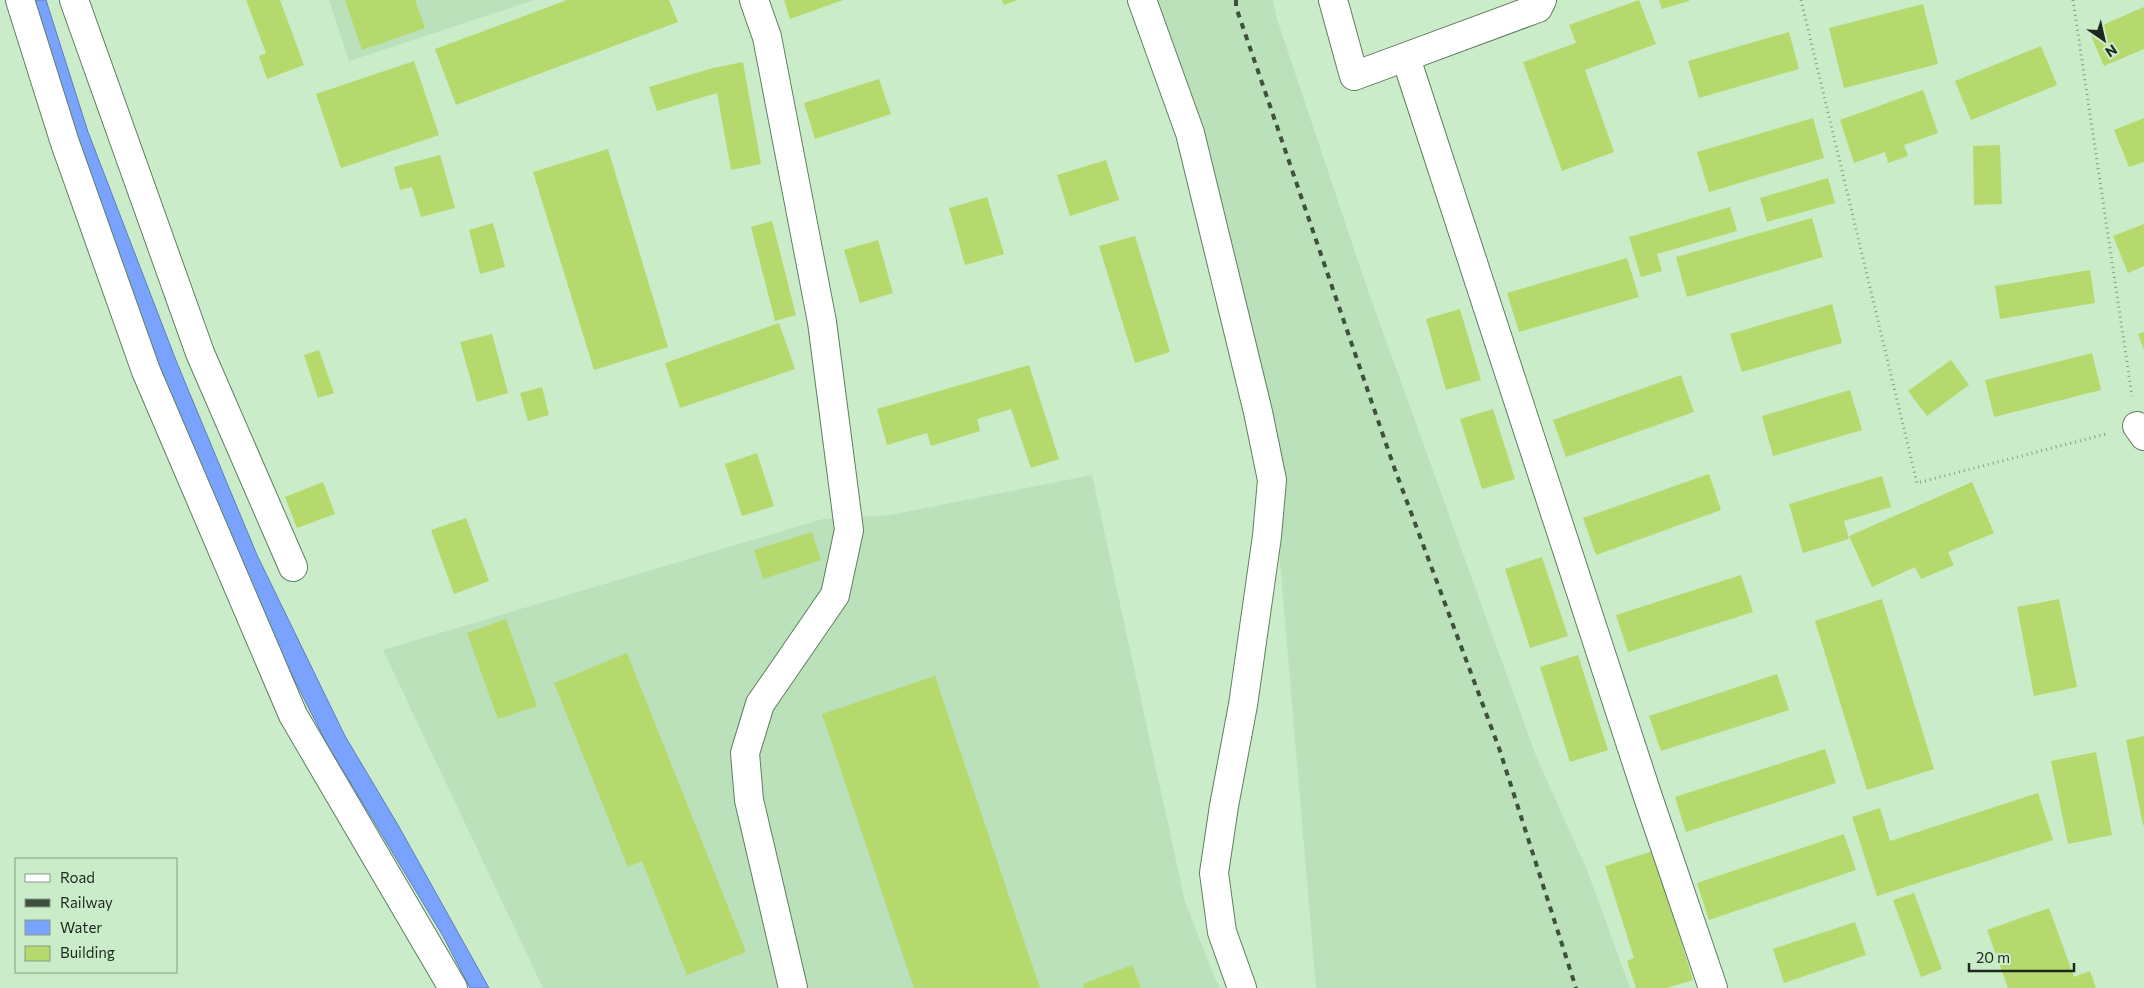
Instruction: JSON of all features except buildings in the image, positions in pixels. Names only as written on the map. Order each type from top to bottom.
[{"type":"street","points":[[20,0],[65,143],[146,371],[292,715],[452,988]]},
{"type":"street","points":[[74,0],[200,353],[293,567]]},
{"type":"street","points":[[754,0],[767,37],[822,322],[849,530],[835,595],[760,704],[745,753],[749,800],[793,988]]},
{"type":"street","points":[[1142,0],[1190,132],[1258,412],[1272,480],[1267,536],[1243,705],[1224,806],[1214,874],[1222,932],[1242,988]]},
{"type":"street","points":[[1333,0],[1354,76],[1538,8],[1542,0]]},
{"type":"street","points":[[1406,58],[1642,779],[1713,988]]},
{"type":"path","points":[[1801,0],[1917,483],[2140,431],[2073,0]]},
{"type":"shaded area","points":[[329,0],[534,0],[349,61]]},
{"type":"shaded area","points":[[1158,0],[1273,0],[1276,16],[1366,285],[1536,756],[1587,870],[1630,988],[1316,988],[1278,538],[1277,456],[1194,101]]},
{"type":"shaded area","points":[[1092,475],[1185,902],[1219,988],[543,988],[383,650],[823,519],[890,515]]},
{"type":"water","points":[[28,0],[46,0],[88,132],[177,363],[257,555],[345,736],[398,825],[489,988],[470,988],[443,936],[327,744],[259,610],[161,374]]},
{"type":"railway","points":[[1236,0],[1236,7],[1394,467],[1499,748],[1576,988]]}]
